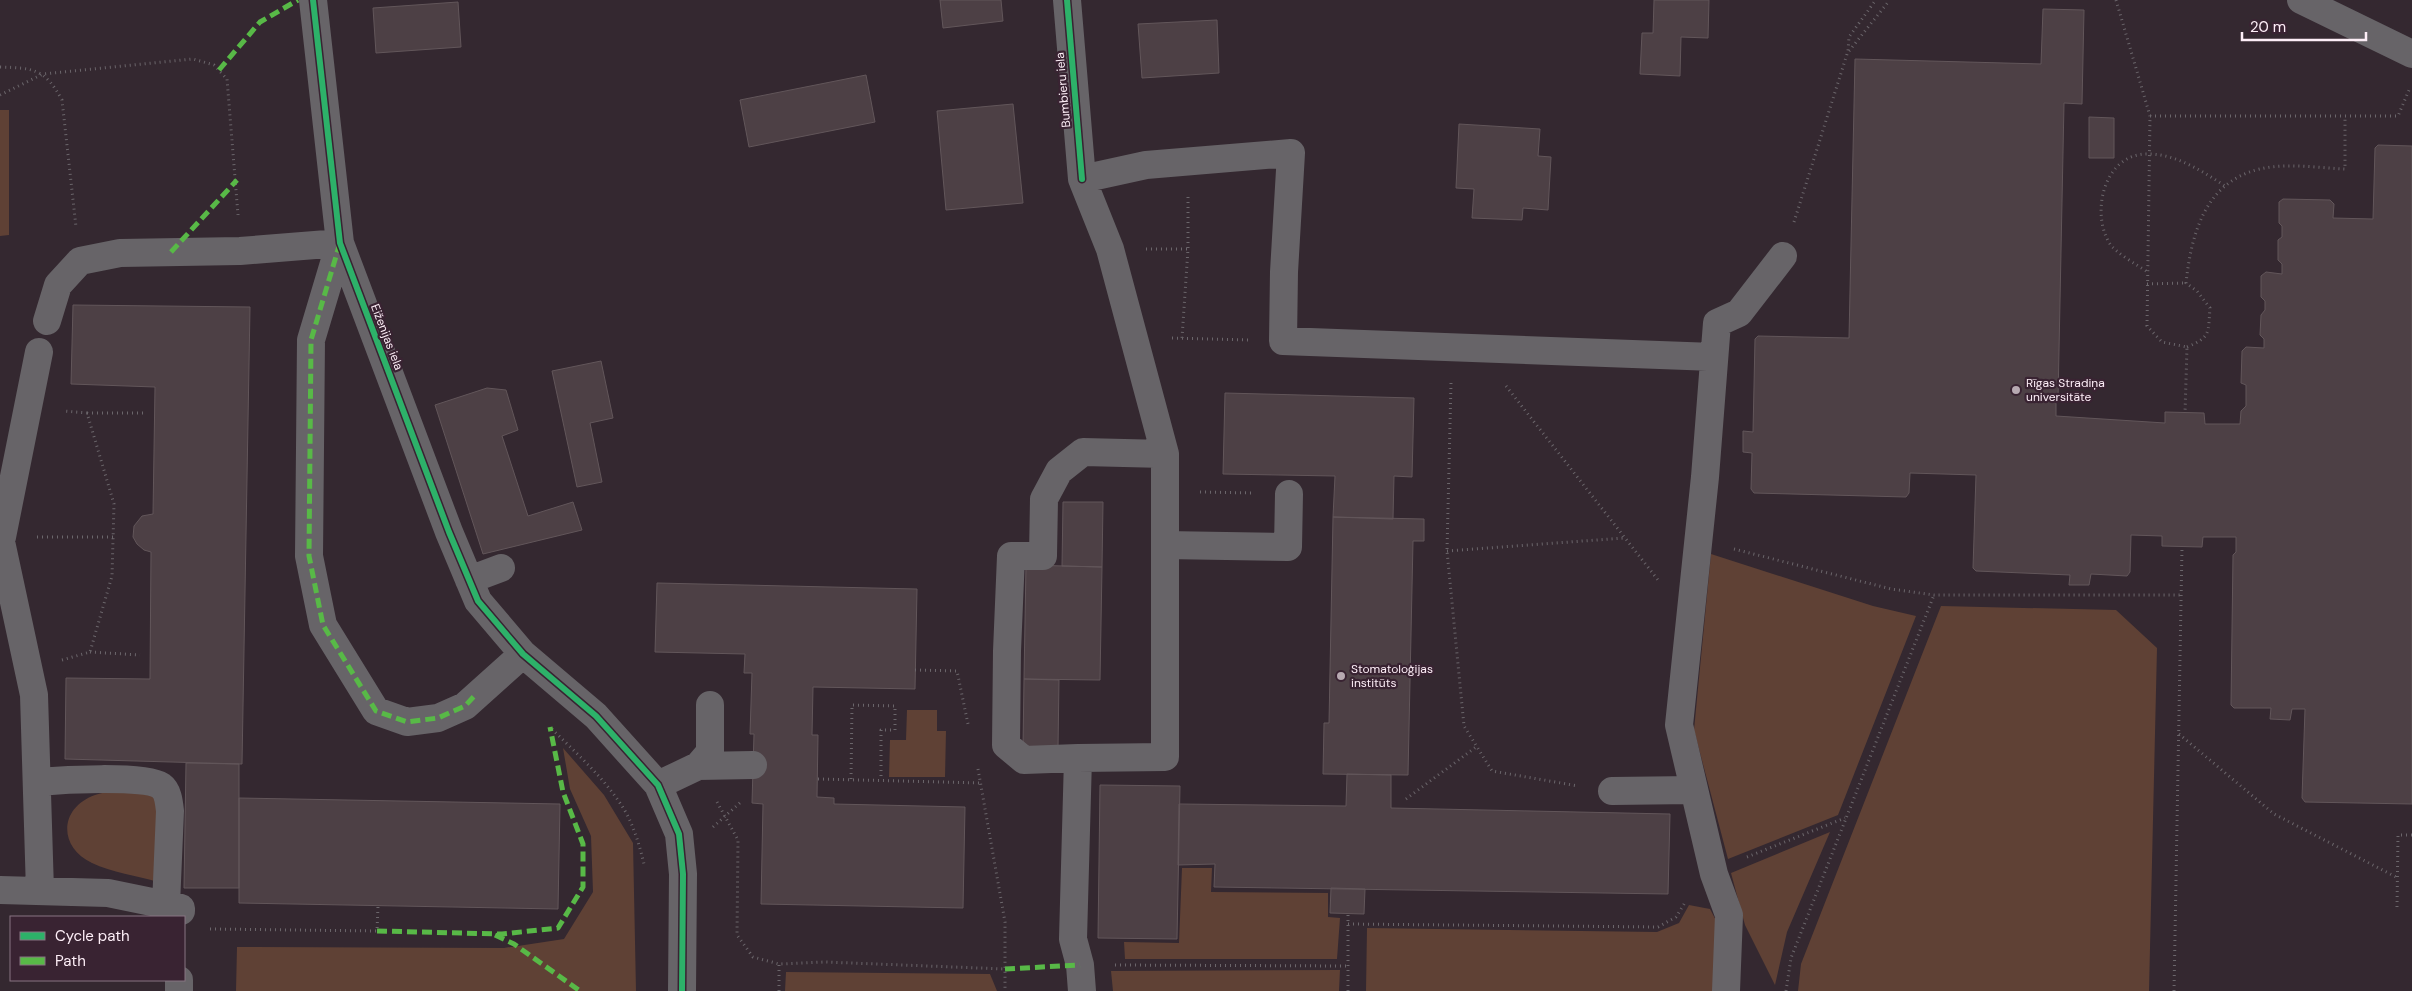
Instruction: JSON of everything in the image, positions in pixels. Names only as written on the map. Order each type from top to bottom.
[{"type":"street","name":"Eiženijas iela","points":[[313,0],[340,243],[449,532],[478,601],[523,654],[596,716],[658,786],[678,834],[683,874],[682,991]]},
{"type":"street","name":"Bumbieru iela","points":[[1067,0],[1082,179],[1110,249],[1165,454],[1164,757],[1078,758]]},
{"type":"street","points":[[2301,0],[2412,54]]},
{"type":"street","points":[[1082,179],[1146,165],[1291,153],[1284,272],[1283,342],[1714,357]]},
{"type":"street","points":[[47,321],[58,284],[80,261],[120,253],[240,251],[340,243],[311,340],[309,556],[323,625],[376,711],[407,722],[438,718],[465,706],[523,654]]},
{"type":"street","points":[[1726,991],[1729,915],[1714,874],[1679,725],[1717,323],[1739,313],[1783,256]]},
{"type":"street","points":[[39,352],[1,537],[34,695],[40,891]]},
{"type":"street","points":[[1081,978],[1073,939],[1078,758],[1024,760],[1006,745],[1011,556],[1043,556],[1044,499],[1059,471],[1083,452],[1165,454]]},
{"type":"street","points":[[1165,545],[1288,546],[1289,494]]},
{"type":"street","points":[[469,580],[501,568]]},
{"type":"street","points":[[658,786],[698,766],[710,752],[710,705]]},
{"type":"street","points":[[698,766],[753,765]]},
{"type":"street","points":[[37,782],[133,781],[152,782],[163,787],[168,796],[183,916]]},
{"type":"street","points":[[1612,792],[1693,790]]},
{"type":"street","points":[[0,890],[108,893],[180,916]]},
{"type":"path","points":[[2116,0],[2150,116],[2147,271],[2147,284],[2147,326],[2162,342],[2187,347],[2202,341],[2209,330],[2210,308],[2197,291],[2186,283],[2147,284]]},
{"type":"path","points":[[1783,256],[1848,51],[1849,37],[1874,1]]},
{"type":"path","points":[[1848,51],[1889,1]]},
{"type":"path","points":[[0,95],[43,74],[193,59],[214,64],[227,79],[236,166],[240,251]]},
{"type":"path","points":[[0,67],[28,68],[43,74],[54,86],[62,100],[80,261]]},
{"type":"path","points":[[2150,116],[2398,116],[2412,84]]},
{"type":"path","points":[[2186,283],[2200,222],[2209,201],[2225,186],[2248,172],[2272,167],[2345,169],[2345,116]]},
{"type":"path","points":[[2147,271],[2110,245],[2100,218],[2102,196],[2110,176],[2134,155],[2149,154],[2170,157],[2201,170],[2225,186]]},
{"type":"path","points":[[1182,338],[1188,249],[1187,161]]},
{"type":"path","points":[[1110,249],[1188,249]]},
{"type":"path","points":[[1134,336],[1283,342]]},
{"type":"path","points":[[2185,412],[2187,347]]},
{"type":"path","points":[[1464,348],[1625,538],[1690,620]]},
{"type":"path","points":[[1464,348],[1447,550],[1464,726],[1492,771],[1612,792]]},
{"type":"path","points":[[26,408],[87,413],[144,413]]},
{"type":"path","points":[[87,413],[114,504],[112,576],[90,652]]},
{"type":"path","points":[[1165,491],[1289,494]]},
{"type":"path","points":[[1,537],[113,537]]},
{"type":"path","points":[[1447,550],[1625,538]]},
{"type":"path","points":[[1698,539],[1891,589],[1934,595],[2181,595]]},
{"type":"path","points":[[2174,991],[2182,546]]},
{"type":"path","points":[[1786,991],[1791,958],[1934,595]]},
{"type":"path","points":[[26,661],[57,661],[90,652],[140,655]]},
{"type":"path","points":[[915,670],[957,671],[969,727]]},
{"type":"path","points":[[851,779],[852,705],[895,706],[895,730],[881,730],[880,780]]},
{"type":"path","points":[[550,726],[589,766],[621,803],[638,842],[644,867]]},
{"type":"path","points":[[2179,734],[2274,814],[2398,878]]},
{"type":"path","points":[[1406,799],[1476,746]]},
{"type":"path","points":[[977,764],[1005,922],[1005,991]]},
{"type":"path","points":[[698,766],[738,840],[737,935],[753,957],[780,964],[825,962],[1005,969]]},
{"type":"path","points":[[818,779],[981,783]]},
{"type":"path","points":[[678,834],[708,831],[726,817],[746,797]]},
{"type":"path","points":[[1348,924],[1658,927],[1676,918],[1688,898],[1714,874],[1730,864],[1845,818]]},
{"type":"path","points":[[2397,906],[2398,835],[2412,835]]},
{"type":"path","points":[[185,917],[377,931],[378,906]]},
{"type":"path","points":[[1348,914],[1348,991]]},
{"type":"path","points":[[779,991],[780,964]]},
{"type":"path","points":[[1081,978],[1349,966]]},
{"type":"shaded area","points":[[0,110],[9,110],[9,235],[0,236]]},
{"type":"shaded area","points":[[1711,554],[1873,606],[1916,616],[1838,815],[1728,859],[1694,730]]},
{"type":"shaded area","points":[[1941,606],[2116,610],[2157,648],[2149,991],[1798,991],[1801,964]]},
{"type":"shaded area","points":[[907,710],[937,710],[937,731],[946,731],[945,777],[889,777],[890,740],[906,740]]},
{"type":"shaded area","points":[[563,748],[604,795],[633,843],[636,991],[236,991],[237,947],[504,948],[564,939],[593,892],[591,836],[570,789]]},
{"type":"shaded area","points":[[140,790],[156,798],[158,882],[92,863],[81,856],[73,847],[67,828],[69,818],[83,801],[106,792]]},
{"type":"shaded area","points":[[1830,832],[1787,932],[1775,985],[1745,925],[1731,873]]},
{"type":"shaded area","points":[[1182,868],[1212,868],[1211,892],[1328,893],[1328,917],[1340,918],[1337,959],[1125,959],[1124,942],[1179,943]]},
{"type":"shaded area","points":[[1689,905],[1710,909],[1719,926],[1716,991],[1366,991],[1367,928],[1657,932],[1679,923]]},
{"type":"shaded area","points":[[1340,970],[1339,991],[1113,991],[1111,971]]},
{"type":"shaded area","points":[[786,972],[990,974],[997,991],[785,991]]},
{"type":"building","points":[[940,0],[1001,0],[1003,21],[943,28]]},
{"type":"building","points":[[1654,0],[1709,0],[1708,38],[1681,37],[1680,76],[1640,74],[1642,33],[1653,33]]},
{"type":"building","points":[[458,2],[461,47],[376,53],[373,8]]},
{"type":"building","points":[[2043,9],[2084,10],[2082,104],[2064,103],[2058,400],[2056,400],[2056,416],[2165,423],[2165,412],[2204,413],[2205,424],[2240,424],[2241,411],[2246,406],[2246,385],[2241,383],[2242,351],[2246,347],[2264,348],[2264,339],[2260,335],[2261,315],[2265,310],[2265,301],[2261,297],[2261,276],[2266,272],[2282,274],[2282,264],[2278,260],[2278,240],[2282,237],[2282,226],[2279,223],[2279,202],[2283,199],[2330,200],[2334,204],[2333,218],[2373,219],[2375,148],[2378,145],[2412,146],[2412,804],[2305,802],[2302,798],[2305,709],[2292,709],[2290,720],[2270,719],[2271,708],[2234,708],[2231,705],[2233,555],[2236,552],[2236,537],[2203,537],[2202,547],[2162,546],[2162,536],[2131,535],[2130,572],[2127,576],[2091,574],[2089,585],[2069,585],[2070,575],[1976,571],[1973,568],[1976,475],[1910,473],[1909,493],[1906,497],[1754,493],[1751,489],[1752,453],[1743,452],[1743,431],[1753,432],[1755,339],[1758,336],[1849,338],[1855,59],[2041,64]]},
{"type":"building","points":[[1217,20],[1219,73],[1142,78],[1138,24]]},
{"type":"building","points":[[866,75],[875,122],[749,147],[740,100]]},
{"type":"building","points":[[1013,104],[1023,203],[946,210],[937,111]]},
{"type":"building","points":[[2089,117],[2114,118],[2114,158],[2089,158]]},
{"type":"building","points":[[1459,124],[1540,129],[1538,156],[1551,157],[1548,210],[1523,208],[1522,220],[1472,218],[1474,189],[1456,188]]},
{"type":"building","points":[[73,305],[250,307],[242,764],[65,759],[66,678],[150,679],[151,552],[144,550],[133,537],[134,526],[142,516],[153,514],[155,387],[71,384]]},
{"type":"building","points":[[601,361],[613,418],[590,423],[602,482],[577,487],[552,371]]},
{"type":"building","points":[[487,388],[506,390],[518,430],[502,436],[528,516],[573,502],[582,530],[483,554],[435,405]]},
{"type":"building","points":[[1225,393],[1414,398],[1412,477],[1394,476],[1393,519],[1333,517],[1335,476],[1223,474]]},
{"type":"building","points":[[1063,502],[1103,502],[1102,567],[1062,566]]},
{"type":"building","points":[[1333,517],[1424,519],[1424,541],[1413,541],[1408,775],[1323,774],[1324,723],[1329,723]]},
{"type":"building","points":[[1026,565],[1102,567],[1100,680],[1024,679]]},
{"type":"building","points":[[657,583],[917,589],[915,689],[813,687],[812,735],[818,735],[817,797],[834,798],[834,804],[965,807],[963,908],[761,904],[763,804],[752,803],[754,734],[750,734],[752,673],[744,673],[745,654],[655,652]]},
{"type":"building","points":[[1024,679],[1059,680],[1058,748],[1023,747]]},
{"type":"building","points":[[186,763],[239,764],[239,888],[184,888]]},
{"type":"building","points":[[1347,774],[1391,775],[1391,808],[1670,814],[1668,894],[1214,887],[1215,864],[1178,865],[1179,804],[1346,806]]},
{"type":"building","points":[[1100,785],[1180,786],[1177,939],[1098,938]]},
{"type":"building","points":[[239,798],[560,804],[558,909],[239,903]]},
{"type":"building","points":[[1331,888],[1365,889],[1364,914],[1330,913]]},
{"type":"marked path","points":[[219,70],[260,22],[298,0]]},
{"type":"marked path","points":[[171,252],[237,180]]},
{"type":"marked path","points":[[340,243],[311,340],[309,556],[323,625],[376,711],[407,722],[438,718],[465,706],[477,693]]},
{"type":"marked path","points":[[377,931],[502,934],[558,928],[583,887],[583,844],[563,792],[550,727]]},
{"type":"marked path","points":[[495,935],[514,944],[580,991]]},
{"type":"marked path","points":[[1005,969],[1080,965]]},
{"type":"cycle path","points":[[313,0],[340,243],[449,532],[478,601],[523,654],[596,716],[658,785],[679,834],[683,874],[682,991]]},
{"type":"cycle path","points":[[1067,0],[1082,179]]},
{"type":"place","name":"Rīgas Stradiņa universitāte","points":[[2016,390]]},
{"type":"place","name":"Stomatoloģijas institūts","points":[[1341,676]]}]
